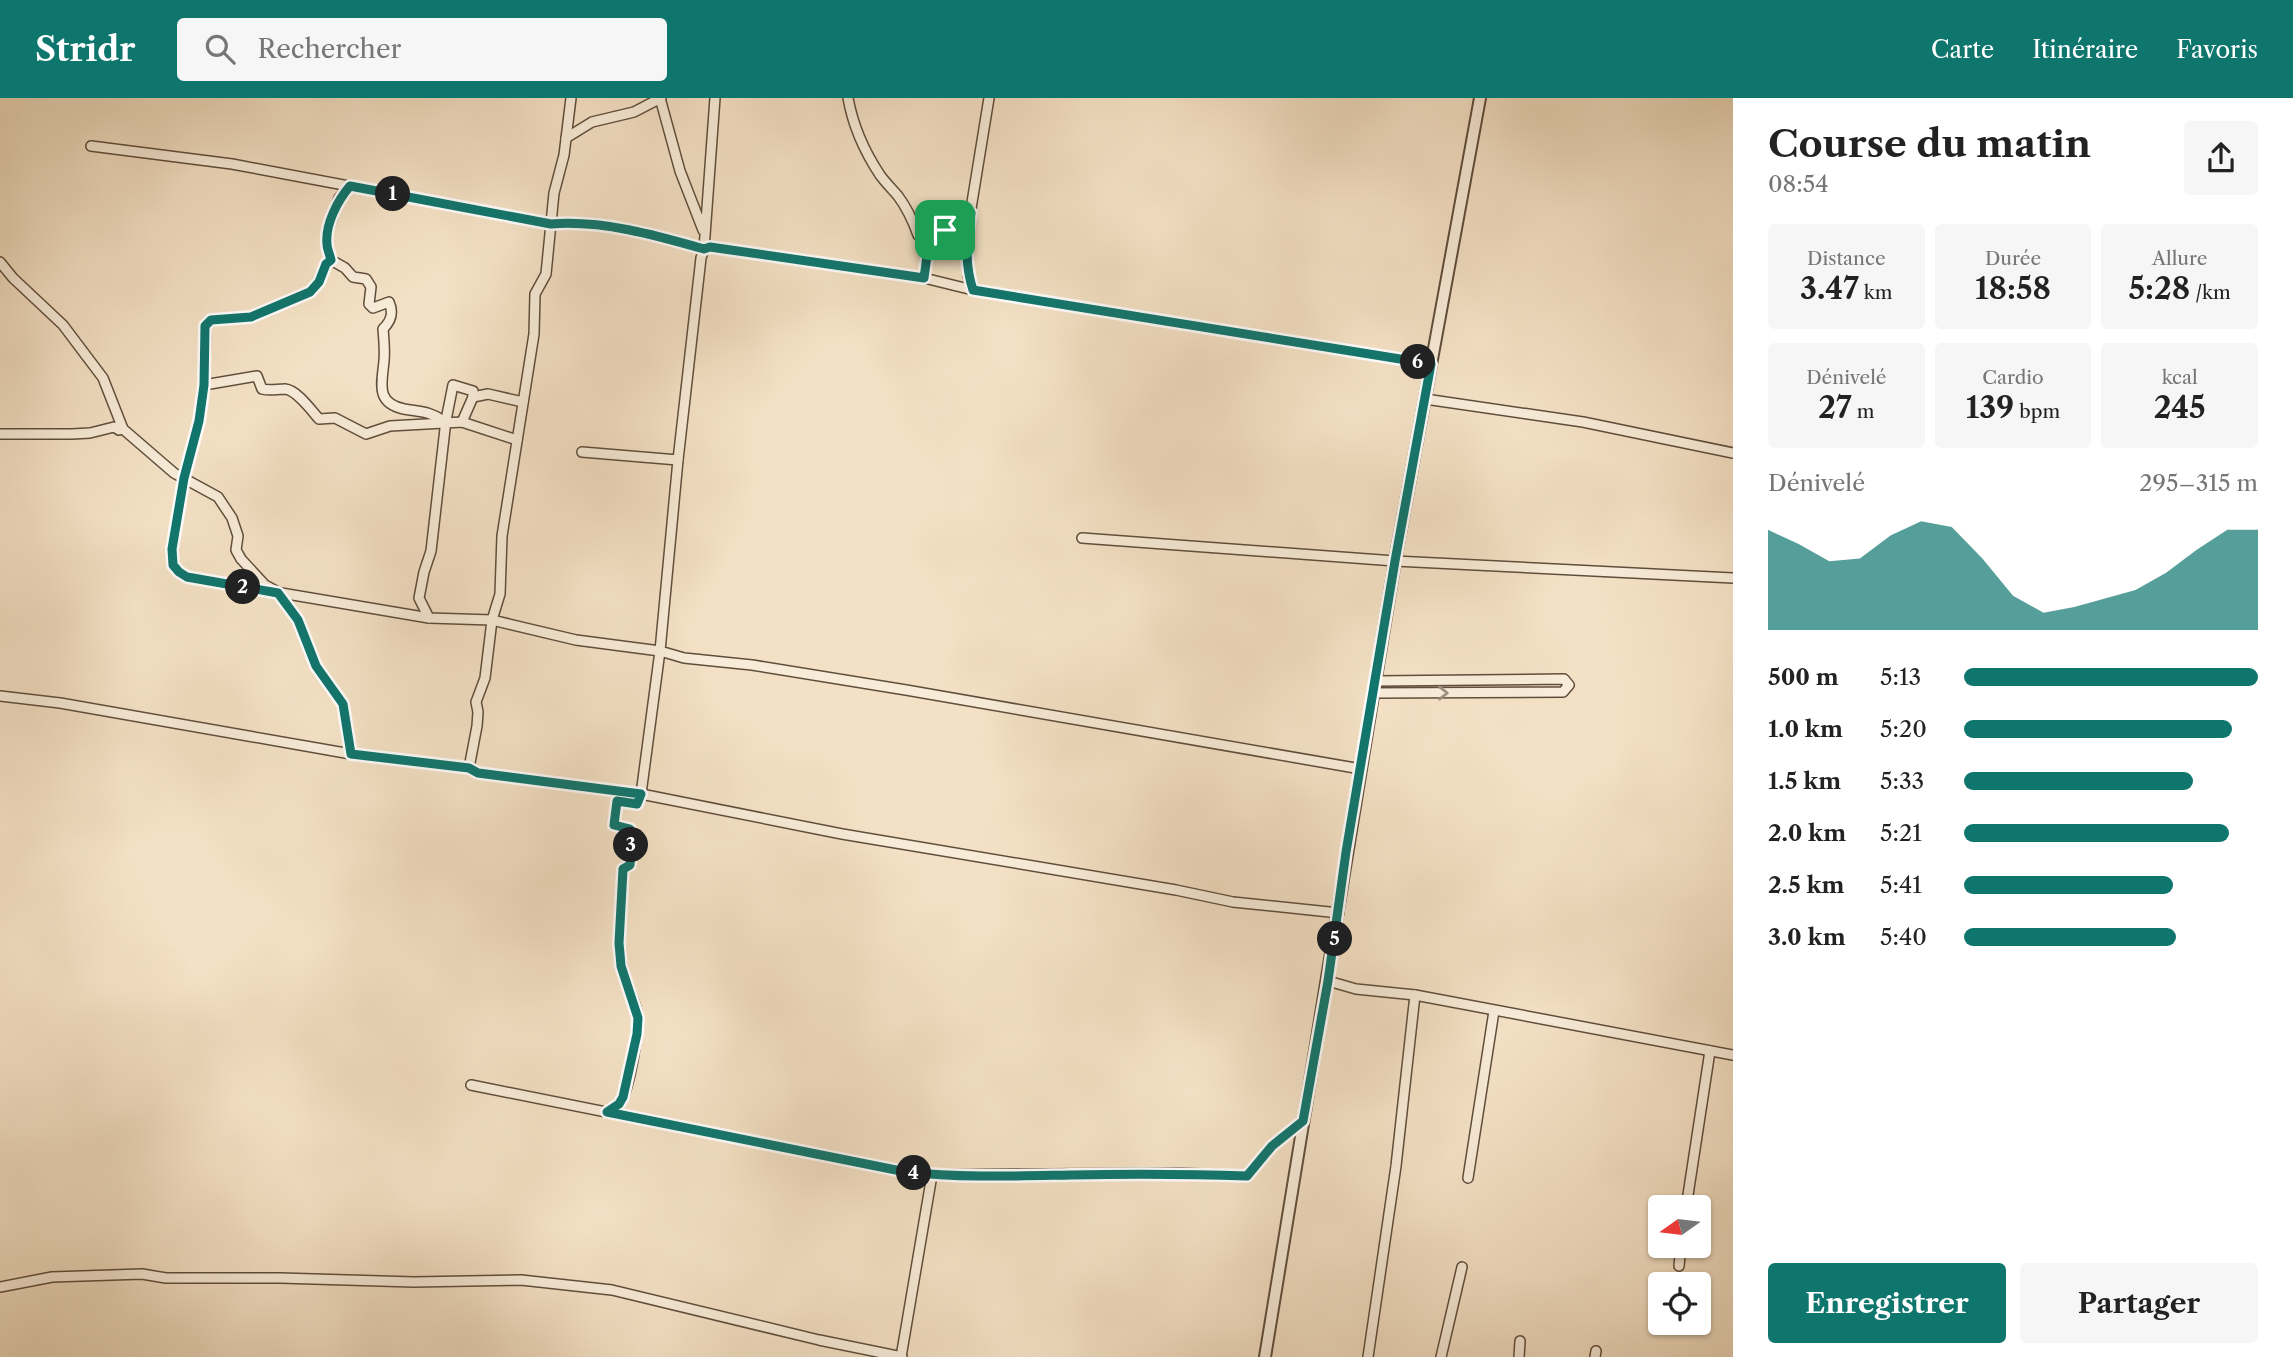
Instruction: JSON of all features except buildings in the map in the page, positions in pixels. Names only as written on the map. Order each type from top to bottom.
[{"type":"street","points":[[469,768],[477,726],[476,702],[485,678],[492,620],[500,594],[502,537],[534,334],[535,295],[546,274],[554,193],[566,138],[571,98]]},
{"type":"street","points":[[566,138],[592,122],[634,112],[660,98],[680,171],[705,235]]},
{"type":"street","points":[[607,1112],[619,1104],[625,1089],[638,1018],[621,966],[619,943],[623,869],[630,865],[632,837],[630,829],[614,825],[617,801],[637,804],[641,794],[660,651],[678,460],[704,249],[715,98]]},
{"type":"street","points":[[848,98],[854,127],[864,148],[881,177],[900,198],[918,235],[929,241]]},
{"type":"street","points":[[973,290],[968,276],[967,233],[989,98]]},
{"type":"street","points":[[1265,1357],[1395,561],[1480,98]]},
{"type":"street","points":[[91,146],[232,164],[551,224],[574,222],[621,229],[664,237],[704,249],[710,247],[924,278],[973,290],[1431,364]]},
{"type":"street","points":[[350,186],[339,198],[326,242],[331,260],[345,268],[353,277],[366,279],[371,287],[369,304],[373,309],[389,302],[393,310],[383,329],[384,362],[380,385],[383,395],[390,404],[426,411],[446,422]]},
{"type":"street","points":[[924,278],[929,241],[971,213]]},
{"type":"street","points":[[331,260],[310,292],[251,317],[211,320],[205,326],[204,385],[199,421],[184,478],[172,549],[173,565],[187,577],[429,618],[492,620],[576,640],[906,690],[1361,769]]},
{"type":"street","points":[[0,262],[13,278],[63,325],[103,378],[123,429],[174,473],[218,497],[232,517],[238,536],[236,550],[241,559],[265,585],[278,593],[298,620],[316,666],[343,704],[351,754]]},
{"type":"street","points":[[204,385],[257,376],[262,389],[286,389],[295,393],[319,419],[335,418],[366,434],[390,426],[462,422],[517,440]]},
{"type":"street","points":[[429,618],[419,597],[431,551],[453,385],[473,391],[462,422]]},
{"type":"street","points":[[473,397],[488,394],[523,402]]},
{"type":"street","points":[[1425,399],[1583,422],[1733,453]]},
{"type":"street","points":[[0,434],[72,435],[114,426],[119,430],[123,429]]},
{"type":"street","points":[[583,452],[678,460]]},
{"type":"street","points":[[1082,538],[1395,561],[1733,578]]},
{"type":"street","points":[[1374,693],[1563,692],[1569,685],[1564,679],[1376,681]]},
{"type":"street","points":[[0,696],[351,754],[469,768],[478,773],[641,794],[842,834],[1233,902],[1339,913]]},
{"type":"street","points":[[1328,981],[1356,989],[1415,995],[1733,1055]]},
{"type":"street","points":[[1367,1357],[1396,1166],[1415,995]]},
{"type":"street","points":[[1468,1178],[1494,1011]]},
{"type":"street","points":[[1688,1195],[1710,1051]]},
{"type":"street","points":[[471,1085],[893,1170],[932,1175],[1247,1176],[1272,1146],[1303,1121]]},
{"type":"street","points":[[0,1287],[52,1277],[142,1274],[166,1278],[414,1282],[522,1280],[612,1290],[901,1357],[932,1175]]},
{"type":"street","points":[[1679,1266],[1680,1258]]},
{"type":"street","points":[[1441,1357],[1462,1267]]},
{"type":"street","points":[[1519,1357],[1520,1341]]},
{"type":"route","points":[[350,186],[551,224],[574,222],[621,229],[664,237],[704,249],[710,247],[924,278],[929,241],[945,230],[971,213],[967,233],[968,276],[973,290],[1431,364],[1395,561],[1303,1121],[1272,1146],[1247,1176],[932,1175],[607,1112],[619,1104],[623,1097],[638,1018],[621,966],[619,943],[623,869],[630,865],[632,837],[630,829],[614,825],[617,801],[637,804],[641,794],[478,773],[469,768],[351,754],[343,704],[316,666],[298,620],[278,593],[187,577],[173,565],[172,549],[184,478],[199,421],[204,385],[205,326],[211,320],[251,317],[316,288],[326,264],[331,260],[326,242],[329,227],[339,198],[350,186]]}]
